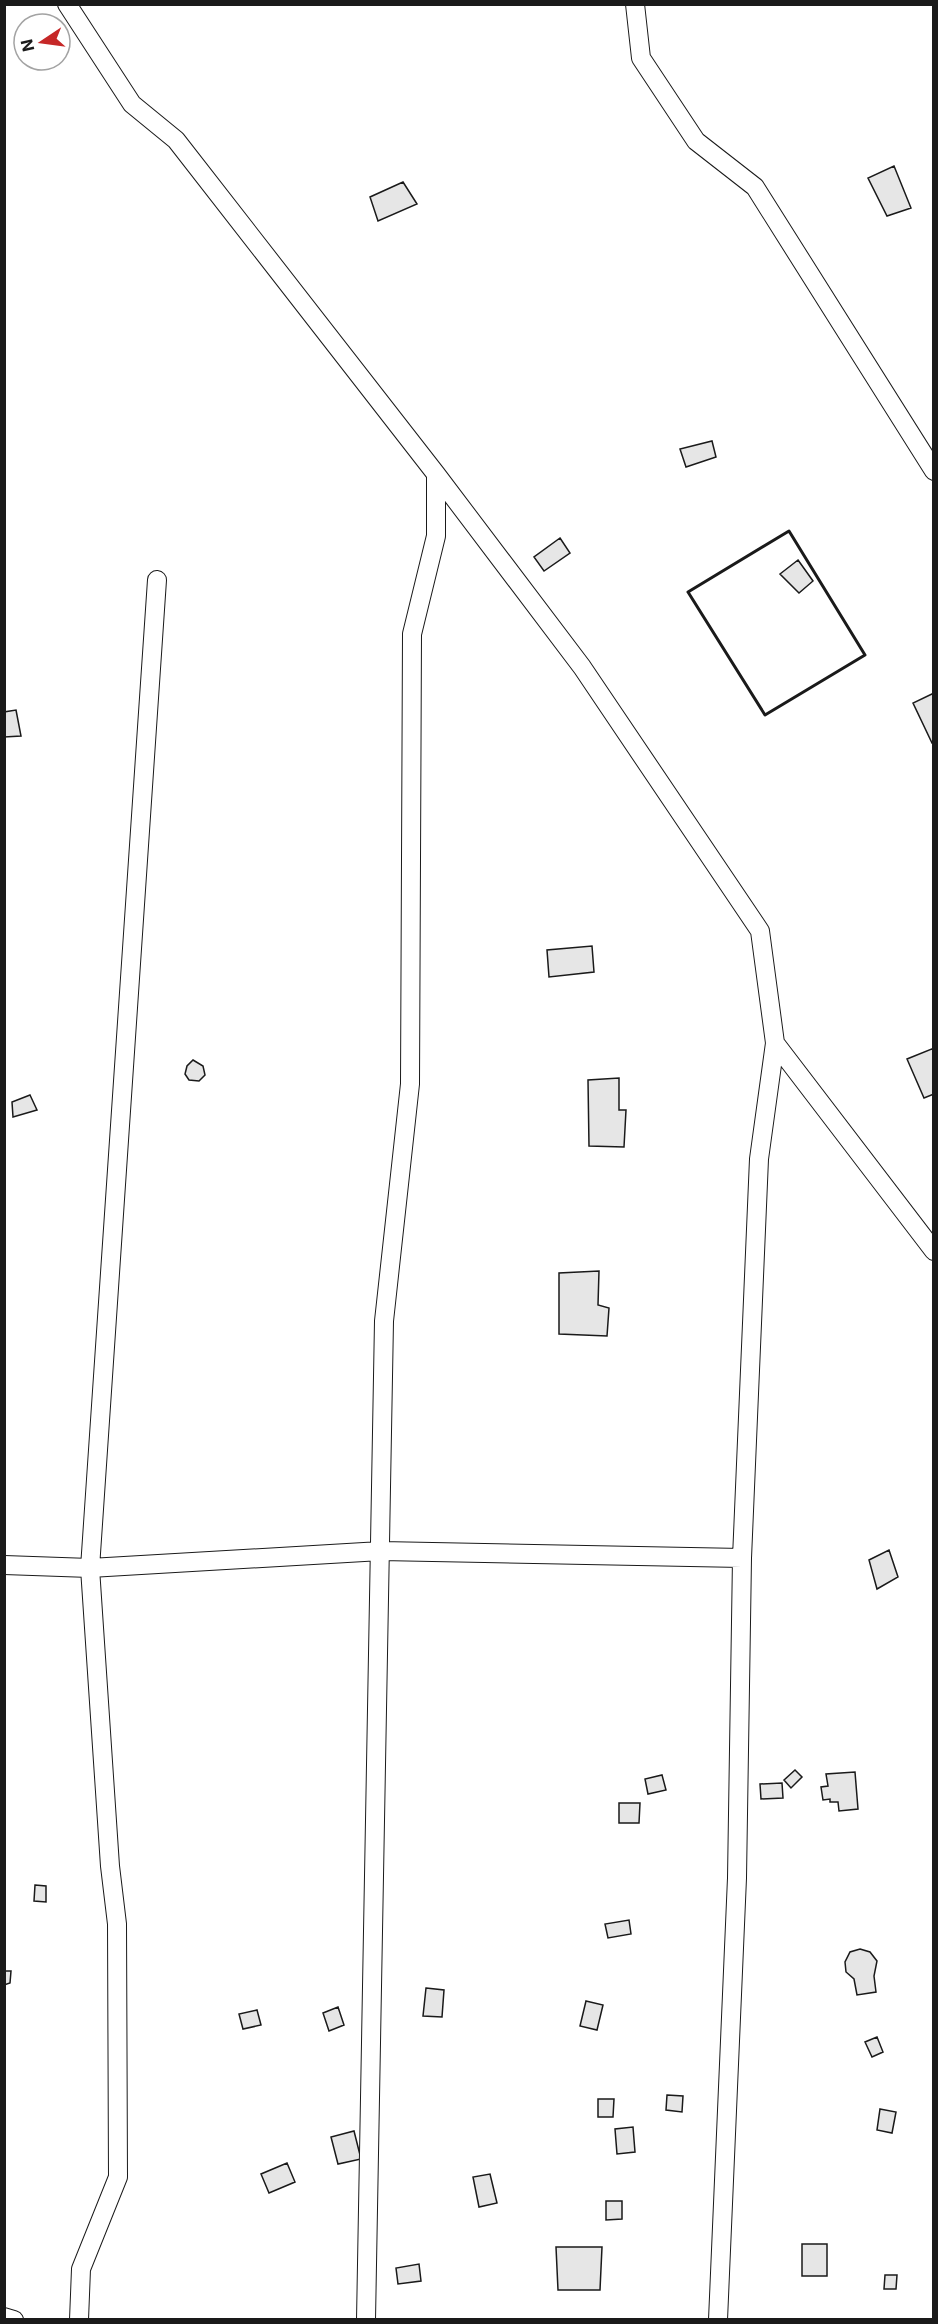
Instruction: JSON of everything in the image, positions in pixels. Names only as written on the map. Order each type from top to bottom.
[{"type":"street","points":[[68,4],[132,104],[176,140],[582,667],[760,931],[775,1043],[759,1159],[742,1558],[737,1878],[718,2319]]},
{"type":"street","points":[[635,4],[641,58],[696,141],[755,187],[933,471]]},
{"type":"street","points":[[366,2319],[384,1321],[410,1084],[412,634],[436,536],[435,474]]},
{"type":"street","points":[[79,2319],[81,2269],[118,2177],[117,1924],[110,1866],[90,1568],[157,580]]},
{"type":"street","points":[[775,1043],[926,1227],[933,1251]]},
{"type":"street","points":[[4,1565],[90,1568],[381,1551],[742,1558]]},
{"type":"street","points":[[4,2317],[14,2319]]},
{"type":"building","points":[[894,166],[911,208],[887,216],[868,178]]},
{"type":"building","points":[[403,182],[417,204],[378,221],[370,197]]},
{"type":"building","points":[[712,441],[716,457],[686,467],[680,449]]},
{"type":"building","points":[[560,538],[570,553],[544,571],[534,557]]},
{"type":"building","points":[[798,560],[813,581],[799,593],[780,574]]},
{"type":"building","points":[[934,693],[934,742],[932,743],[913,703]]},
{"type":"building","points":[[16,710],[21,736],[4,737],[4,712]]},
{"type":"building","points":[[592,946],[594,972],[549,977],[547,950]]},
{"type":"building","points":[[934,1048],[934,1094],[924,1098],[907,1059]]},
{"type":"building","points":[[193,1060],[203,1066],[205,1075],[199,1081],[189,1080],[185,1074],[187,1066]]},
{"type":"building","points":[[619,1078],[619,1110],[626,1110],[624,1147],[589,1146],[588,1080]]},
{"type":"building","points":[[30,1095],[37,1110],[13,1117],[12,1102]]},
{"type":"building","points":[[599,1271],[598,1305],[609,1308],[607,1336],[559,1334],[559,1273]]},
{"type":"building","points":[[889,1550],[898,1577],[877,1589],[869,1560]]},
{"type":"building","points":[[795,1770],[802,1777],[791,1788],[784,1780]]},
{"type":"building","points":[[855,1772],[858,1809],[839,1811],[838,1802],[830,1802],[830,1799],[823,1800],[821,1787],[828,1786],[826,1774]]},
{"type":"building","points":[[662,1775],[666,1790],[648,1794],[645,1779]]},
{"type":"building","points":[[782,1783],[783,1798],[761,1799],[760,1784]]},
{"type":"building","points":[[619,1803],[640,1803],[639,1823],[619,1823]]},
{"type":"building","points":[[35,1885],[46,1886],[46,1902],[34,1901]]},
{"type":"building","points":[[629,1920],[631,1934],[608,1938],[605,1924]]},
{"type":"building","points":[[860,1949],[870,1952],[877,1961],[874,1976],[876,1992],[857,1995],[854,1979],[846,1972],[845,1962],[850,1952]]},
{"type":"building","points":[[4,1971],[11,1971],[10,1983],[4,1985]]},
{"type":"building","points":[[426,1988],[444,1990],[442,2017],[423,2016]]},
{"type":"building","points":[[586,2001],[603,2005],[597,2030],[580,2026]]},
{"type":"building","points":[[338,2007],[344,2025],[329,2031],[323,2013]]},
{"type":"building","points":[[257,2010],[261,2025],[243,2029],[239,2014]]},
{"type":"building","points":[[877,2037],[883,2052],[872,2057],[865,2042]]},
{"type":"building","points":[[667,2095],[683,2096],[682,2112],[666,2110]]},
{"type":"building","points":[[598,2099],[614,2099],[613,2117],[598,2117]]},
{"type":"building","points":[[880,2109],[896,2112],[892,2133],[877,2130]]},
{"type":"building","points":[[633,2127],[635,2152],[617,2154],[615,2129]]},
{"type":"building","points":[[354,2131],[361,2159],[338,2164],[331,2137]]},
{"type":"building","points":[[287,2163],[295,2182],[269,2193],[261,2174]]},
{"type":"building","points":[[490,2174],[497,2203],[479,2207],[473,2177]]},
{"type":"building","points":[[606,2201],[622,2201],[622,2219],[606,2220]]},
{"type":"building","points":[[802,2244],[827,2244],[827,2276],[802,2276]]},
{"type":"building","points":[[556,2247],[602,2247],[600,2290],[558,2290]]},
{"type":"building","points":[[419,2264],[421,2281],[398,2284],[396,2268]]},
{"type":"building","points":[[885,2275],[897,2275],[896,2289],[884,2289]]},
{"type":"wall","points":[[789,531],[865,655],[765,715],[688,592],[789,531]]}]
